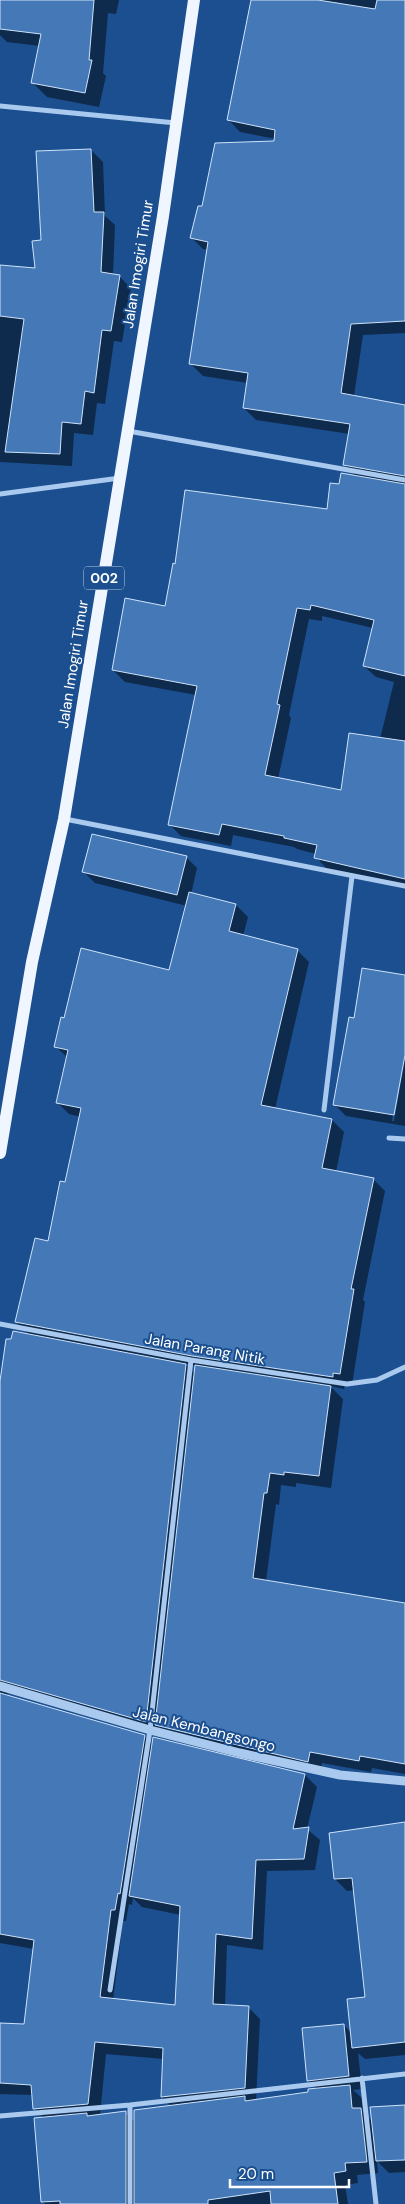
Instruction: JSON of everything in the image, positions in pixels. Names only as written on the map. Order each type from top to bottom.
[{"type":"main road","name":"Jalan Imogiri Timur","points":[[0,1153],[32,962],[64,819],[177,123],[194,0]]},
{"type":"street","points":[[0,106],[177,123]]},
{"type":"street","points":[[128,431],[405,480]]},
{"type":"street","points":[[0,494],[120,478]]},
{"type":"street","points":[[64,819],[405,886]]},
{"type":"street","points":[[324,1110],[352,876]]},
{"type":"street","points":[[389,1138],[405,1139]]},
{"type":"street","name":"Jalan Parang Nitik","points":[[0,1324],[191,1360],[347,1384],[377,1380],[405,1367]]},
{"type":"street","points":[[110,1990],[150,1730],[191,1360]]},
{"type":"street","name":"Jalan Kembangsongo","points":[[0,1686],[150,1730],[340,1775],[405,1781]]},
{"type":"street","points":[[0,2116],[130,2105],[405,2074]]},
{"type":"street","points":[[362,2078],[376,2204]]},
{"type":"street","points":[[130,2105],[130,2204]]},
{"type":"building","points":[[0,0],[94,0],[89,60],[92,60],[85,93],[31,83],[41,34],[0,29]]},
{"type":"building","points":[[251,0],[318,0],[375,9],[377,0],[405,0],[405,321],[351,324],[341,393],[405,405],[405,476],[343,465],[350,424],[243,408],[248,373],[189,364],[208,242],[190,238],[198,206],[202,206],[215,143],[274,141],[275,130],[227,120]]},
{"type":"building","points":[[91,149],[94,212],[104,212],[101,272],[120,275],[111,331],[102,330],[94,393],[85,391],[81,424],[62,422],[60,454],[5,452],[24,319],[0,316],[0,265],[35,268],[32,241],[41,240],[36,151]]},
{"type":"building","points":[[341,473],[405,484],[405,676],[363,666],[374,620],[311,605],[310,610],[297,608],[277,704],[280,705],[265,775],[341,790],[349,733],[405,741],[405,879],[314,858],[317,845],[284,838],[284,836],[222,824],[219,835],[168,825],[197,686],[112,670],[125,598],[165,606],[173,563],[175,564],[185,490],[327,509],[330,483],[339,484]]},
{"type":"building","points":[[92,834],[187,856],[177,895],[82,872]]},
{"type":"building","points":[[189,892],[236,904],[229,931],[298,949],[261,1105],[332,1119],[322,1168],[374,1178],[351,1289],[354,1289],[340,1374],[333,1373],[333,1377],[192,1356],[15,1322],[35,1238],[48,1241],[60,1181],[65,1182],[81,1108],[56,1103],[68,1050],[54,1047],[61,1017],[64,1018],[81,948],[169,970]]},
{"type":"building","points":[[362,968],[405,975],[405,1055],[394,1115],[333,1105],[349,1017],[354,1018]]},
{"type":"building","points":[[13,1331],[186,1364],[146,1722],[0,1680],[0,1381],[6,1339],[11,1339]]},
{"type":"building","points":[[195,1365],[331,1386],[319,1476],[284,1472],[284,1475],[270,1473],[267,1493],[264,1493],[253,1578],[405,1603],[405,1764],[360,1756],[359,1761],[310,1752],[308,1762],[155,1725]]},
{"type":"building","points":[[0,1693],[145,1735],[120,1894],[118,1893],[115,1910],[111,1910],[100,1997],[175,2005],[180,1906],[129,1896],[153,1737],[305,1774],[293,1829],[309,1827],[304,1859],[256,1860],[252,1939],[216,1934],[213,2004],[249,2006],[245,2088],[161,2097],[163,2048],[95,2042],[88,2104],[33,2109],[31,2085],[0,2083],[0,2023],[24,2024],[34,1940],[0,1934]]},
{"type":"building","points":[[405,1822],[405,2042],[352,2048],[347,1999],[365,1997],[352,1878],[334,1879],[329,1833]]},
{"type":"building","points":[[344,2024],[349,2076],[307,2081],[302,2028]]},
{"type":"building","points":[[350,2085],[352,2108],[361,2108],[367,2162],[345,2163],[346,2171],[334,2173],[338,2204],[271,2204],[270,2191],[208,2200],[208,2204],[134,2204],[134,2110],[245,2096],[245,2101],[308,2092],[308,2089]]},
{"type":"building","points":[[405,2105],[405,2160],[376,2161],[370,2107]]},
{"type":"building","points":[[126,2111],[126,2204],[60,2204],[60,2201],[41,2202],[34,2118],[87,2113],[87,2116]]}]
